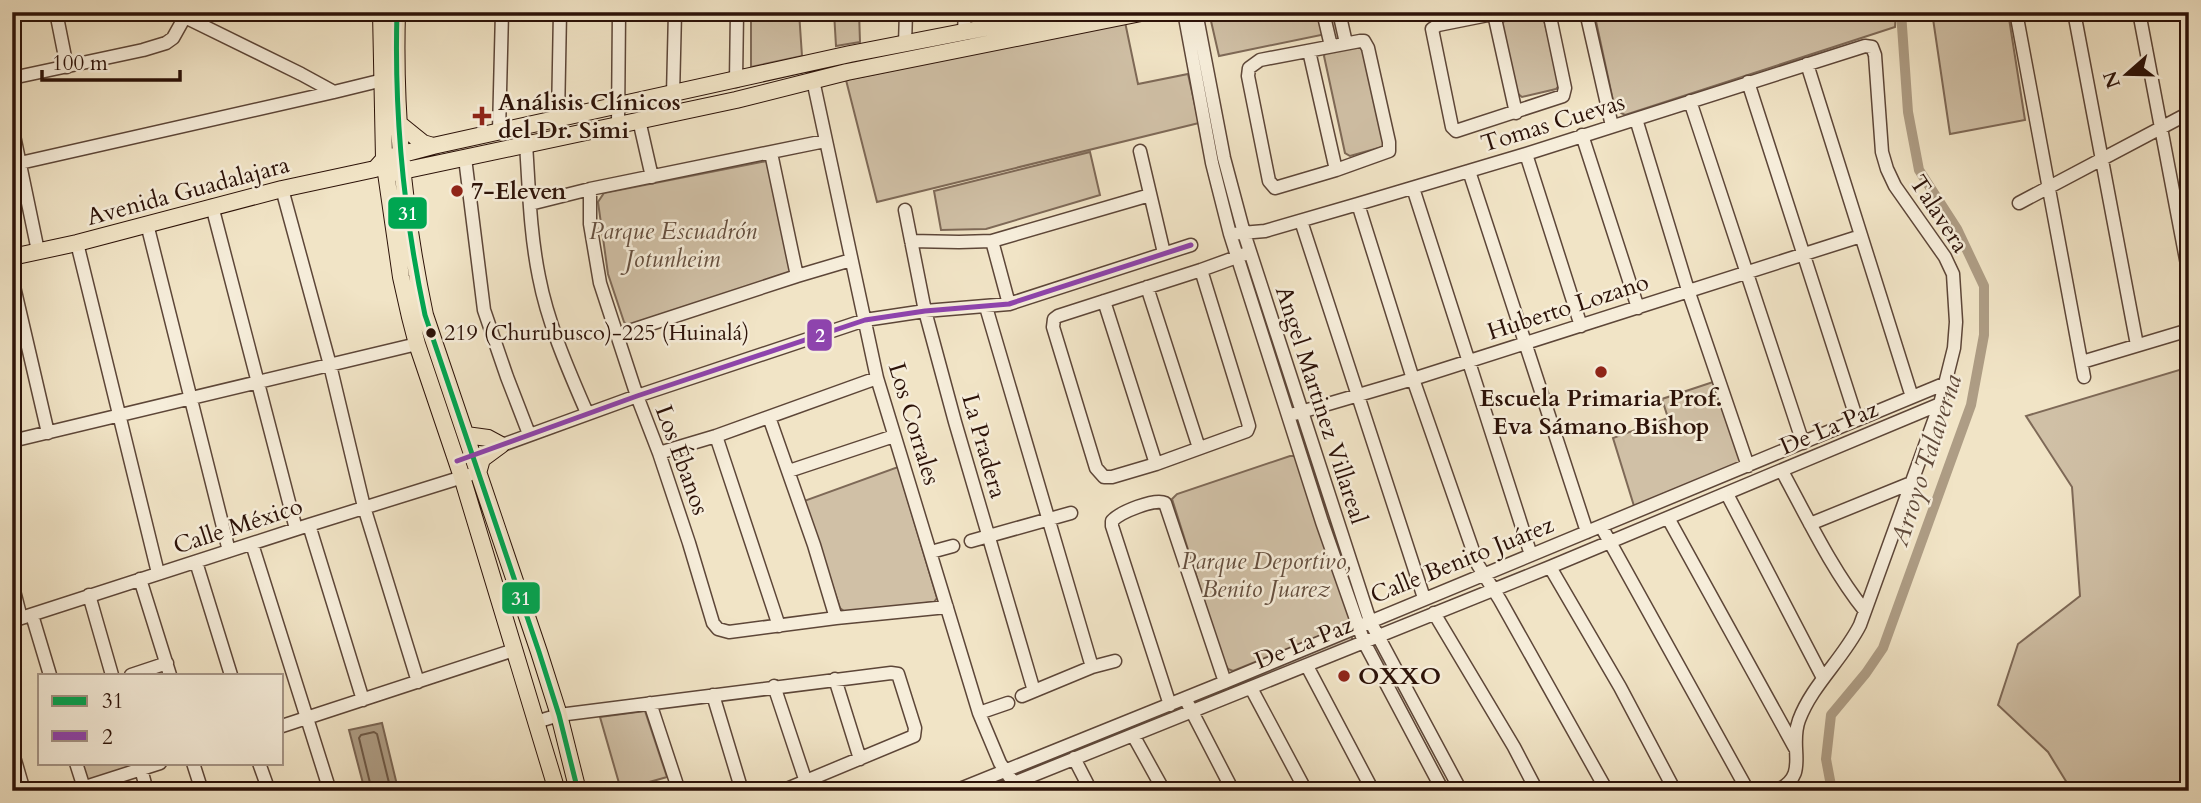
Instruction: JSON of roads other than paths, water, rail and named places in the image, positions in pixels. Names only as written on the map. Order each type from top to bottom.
[{"type":"main road","points":[[380,12],[383,80],[382,167],[401,276],[417,344],[526,612],[559,715],[579,791]]},
{"type":"main road","name":"Avenida Guadalajara","points":[[402,163],[433,146],[499,131],[1025,16],[1067,12]]},
{"type":"main road","name":"Avenida Guadalajara","points":[[12,257],[77,243],[212,206],[382,167],[465,158],[736,100],[813,80],[1143,12]]},
{"type":"main road","points":[[397,16],[397,122],[425,315],[466,435],[468,467],[489,568],[557,791]]},
{"type":"main road","points":[[397,122],[423,143],[433,146]]},
{"type":"main road","points":[[466,435],[488,438],[501,445],[468,467]]},
{"type":"main road","points":[[489,568],[513,607],[526,612]]},
{"type":"street","points":[[56,12],[67,67]]},
{"type":"street","points":[[380,12],[397,16]]},
{"type":"street","points":[[499,131],[502,12]]},
{"type":"street","points":[[558,118],[560,12]]},
{"type":"street","points":[[618,124],[619,12]]},
{"type":"street","points":[[673,95],[675,12]]},
{"type":"street","points":[[736,81],[737,12]]},
{"type":"street","points":[[905,44],[906,12]]},
{"type":"street","points":[[964,31],[965,12]]},
{"type":"street","points":[[1184,12],[1212,163],[1230,234],[1287,416],[1363,623],[1364,642],[1443,791]]},
{"type":"street","name":"Angel Martinez Villareal","points":[[1196,12],[1224,158],[1244,233],[1301,411],[1363,623],[1377,636],[1461,791]]},
{"type":"street","points":[[1323,12],[1331,46]]},
{"type":"street","points":[[1339,12],[1346,43]]},
{"type":"street","points":[[1516,113],[1498,13],[1438,25],[1432,29],[1451,127],[1456,131],[1516,113],[1559,99],[1566,93],[1549,12]]},
{"type":"street","points":[[1586,12],[1612,126]]},
{"type":"street","points":[[2016,12],[2084,377]]},
{"type":"street","points":[[2074,12],[2137,345]]},
{"type":"street","points":[[2139,12],[2189,275]]},
{"type":"street","points":[[12,78],[166,43],[173,38],[186,15],[334,92]]},
{"type":"street","points":[[1364,41],[1368,48],[1390,148],[1385,154],[1336,170],[1279,187],[1272,186],[1248,76],[1249,68],[1259,60],[1346,43],[1364,41]]},
{"type":"street","name":"Tomas Cuevas","points":[[1230,234],[1265,231],[1301,221],[1526,154],[1865,46],[1872,47]]},
{"type":"street","name":"Talavera","points":[[1776,791],[1790,783],[1796,774],[1796,731],[1800,718],[1823,678],[1851,642],[1864,611],[1940,404],[1954,348],[1953,274],[1945,257],[1895,186],[1887,169],[1882,152],[1875,55],[1872,47]]},
{"type":"street","points":[[1308,51],[1336,170]]},
{"type":"street","points":[[1807,64],[1912,397]]},
{"type":"street","points":[[17,158],[383,80]]},
{"type":"street","name":"Los Corrales","points":[[813,80],[877,378],[979,713],[993,748],[1017,787]]},
{"type":"street","points":[[1748,82],[1857,420]]},
{"type":"street","points":[[1690,101],[1803,443]]},
{"type":"street","points":[[2019,203],[2189,113]]},
{"type":"street","points":[[1636,119],[1688,290],[1748,466]]},
{"type":"street","points":[[639,120],[652,177]]},
{"type":"street","points":[[12,126],[19,189],[38,251]]},
{"type":"street","points":[[1582,135],[1638,308]]},
{"type":"street","points":[[530,204],[590,189],[825,141]]},
{"type":"street","points":[[526,144],[536,261],[545,301],[567,369],[587,413]]},
{"type":"street","points":[[1140,151],[1164,253]]},
{"type":"street","points":[[771,153],[797,276]]},
{"type":"street","points":[[1526,154],[1581,326]]},
{"type":"street","points":[[465,158],[484,310],[529,433]]},
{"type":"street","points":[[1469,171],[1587,532]]},
{"type":"street","points":[[1413,188],[1531,555]]},
{"type":"street","points":[[282,189],[330,365],[364,507],[418,682]]},
{"type":"street","name":"Los Ébanos","points":[[590,189],[589,211],[600,283],[659,453],[713,623],[723,632],[779,626]]},
{"type":"street","points":[[911,241],[992,241],[1150,195]]},
{"type":"street","points":[[1358,204],[1413,379],[1478,565],[1607,791]]},
{"type":"street","points":[[212,206],[259,383],[303,527],[363,700]]},
{"type":"street","name":"La Pradera","points":[[905,210],[925,311],[989,536],[1028,693],[1092,667]]},
{"type":"street","points":[[1301,221],[1423,598]]},
{"type":"street","points":[[147,224],[229,551]]},
{"type":"street","name":"Huberto Lozano","points":[[1287,416],[1413,379],[1861,236]]},
{"type":"street","points":[[992,241],[1009,304]]},
{"type":"street","points":[[77,243],[158,573]]},
{"type":"street","points":[[501,445],[587,413],[865,320],[925,311],[1009,304],[1191,245]]},
{"type":"street","points":[[1201,270],[1249,426],[1247,431],[1156,464],[1104,477],[1096,468],[1052,322],[1058,316],[1250,252]]},
{"type":"street","points":[[617,335],[851,260]]},
{"type":"street","points":[[12,278],[48,433]]},
{"type":"street","points":[[1147,287],[1199,448]]},
{"type":"street","points":[[1104,301],[1156,464]]},
{"type":"street","points":[[986,307],[1092,667],[1115,661]]},
{"type":"street","points":[[2082,362],[2189,330]]},
{"type":"street","points":[[12,441],[417,344]]},
{"type":"street","points":[[659,453],[716,436],[877,378]]},
{"type":"street","name":"Calle Benito Juárez","points":[[955,791],[1170,705],[1946,383]]},
{"type":"street","name":"De La Paz","points":[[994,791],[1017,787],[1074,758],[1550,567],[1940,404]]},
{"type":"street","points":[[769,416],[836,618]]},
{"type":"street","points":[[716,436],[779,626],[947,607]]},
{"type":"street","points":[[789,471],[894,436]]},
{"type":"street","name":"Calle México","points":[[22,618],[364,507],[468,467]]},
{"type":"street","points":[[1782,471],[1810,524],[1854,599],[1864,611]]},
{"type":"street","points":[[1810,524],[1911,483]]},
{"type":"street","points":[[1727,494],[1823,678]]},
{"type":"street","points":[[1170,705],[1112,526],[1114,518],[1156,500],[1168,507],[1225,682]]},
{"type":"street","points":[[971,541],[1071,513]]},
{"type":"street","points":[[1668,518],[1795,748]]},
{"type":"street","points":[[1601,526],[1748,791]]},
{"type":"street","points":[[252,544],[330,791]]},
{"type":"street","points":[[931,552],[953,546]]},
{"type":"street","points":[[196,562],[231,674]]},
{"type":"street","points":[[1550,567],[1620,687],[1675,791]]},
{"type":"street","points":[[137,674],[169,669],[140,579]]},
{"type":"street","points":[[12,583],[22,618],[50,674]]},
{"type":"street","points":[[89,595],[112,674]]},
{"type":"street","points":[[1434,613],[1514,747],[1537,791]]},
{"type":"street","points":[[284,725],[514,650]]},
{"type":"street","points":[[1307,666],[1373,791]]},
{"type":"street","points":[[536,722],[559,715],[774,686],[896,673],[901,679],[915,728],[914,736],[807,786],[782,791]]},
{"type":"street","points":[[835,679],[860,759]]},
{"type":"street","points":[[774,686],[807,786]]},
{"type":"street","points":[[1251,688],[1306,791]]},
{"type":"street","points":[[713,695],[742,791]]},
{"type":"street","points":[[1186,698],[1233,791]]},
{"type":"street","points":[[979,713],[1008,703]]},
{"type":"street","points":[[650,704],[679,791]]},
{"type":"street","points":[[1133,735],[1164,791]]},
{"type":"street","points":[[12,750],[24,791]]},
{"type":"street","points":[[1074,758],[1091,791]]},
{"type":"street","points":[[76,764],[80,790],[157,764]]},
{"type":"street","points":[[193,764],[202,791]]},
{"type":"street","points":[[259,764],[269,791]]},
{"type":"street","points":[[141,769],[147,791]]},
{"type":"water","points":[[382,723],[398,789],[365,791],[349,730]]},
{"type":"waterway","name":"Arroyo Talaverna","points":[[1832,791],[1826,759],[1831,715],[1883,648],[1971,405],[1984,335],[1984,286],[1957,229],[1919,170],[1908,112],[1901,12]]},
{"type":"place","name":"Análisis Clínicos del Dr. Simi","points":[[482,116]]},
{"type":"place","name":"7-Eleven","points":[[457,191]]},
{"type":"place","name":"219 (Churubusco)-225 (Huinalá)","points":[[431,333]]},
{"type":"place","name":"Escuela Primaria Prof. Eva Sámano Bishop","points":[[1601,372]]},
{"type":"place","name":"OXXO","points":[[1344,676]]},
{"type":"park label","name":"Parque Escuadrón Jotunheim","points":[[673,245]]},
{"type":"park label","name":"Parque Deportivo, Benito Juarez","points":[[1266,575]]}]
